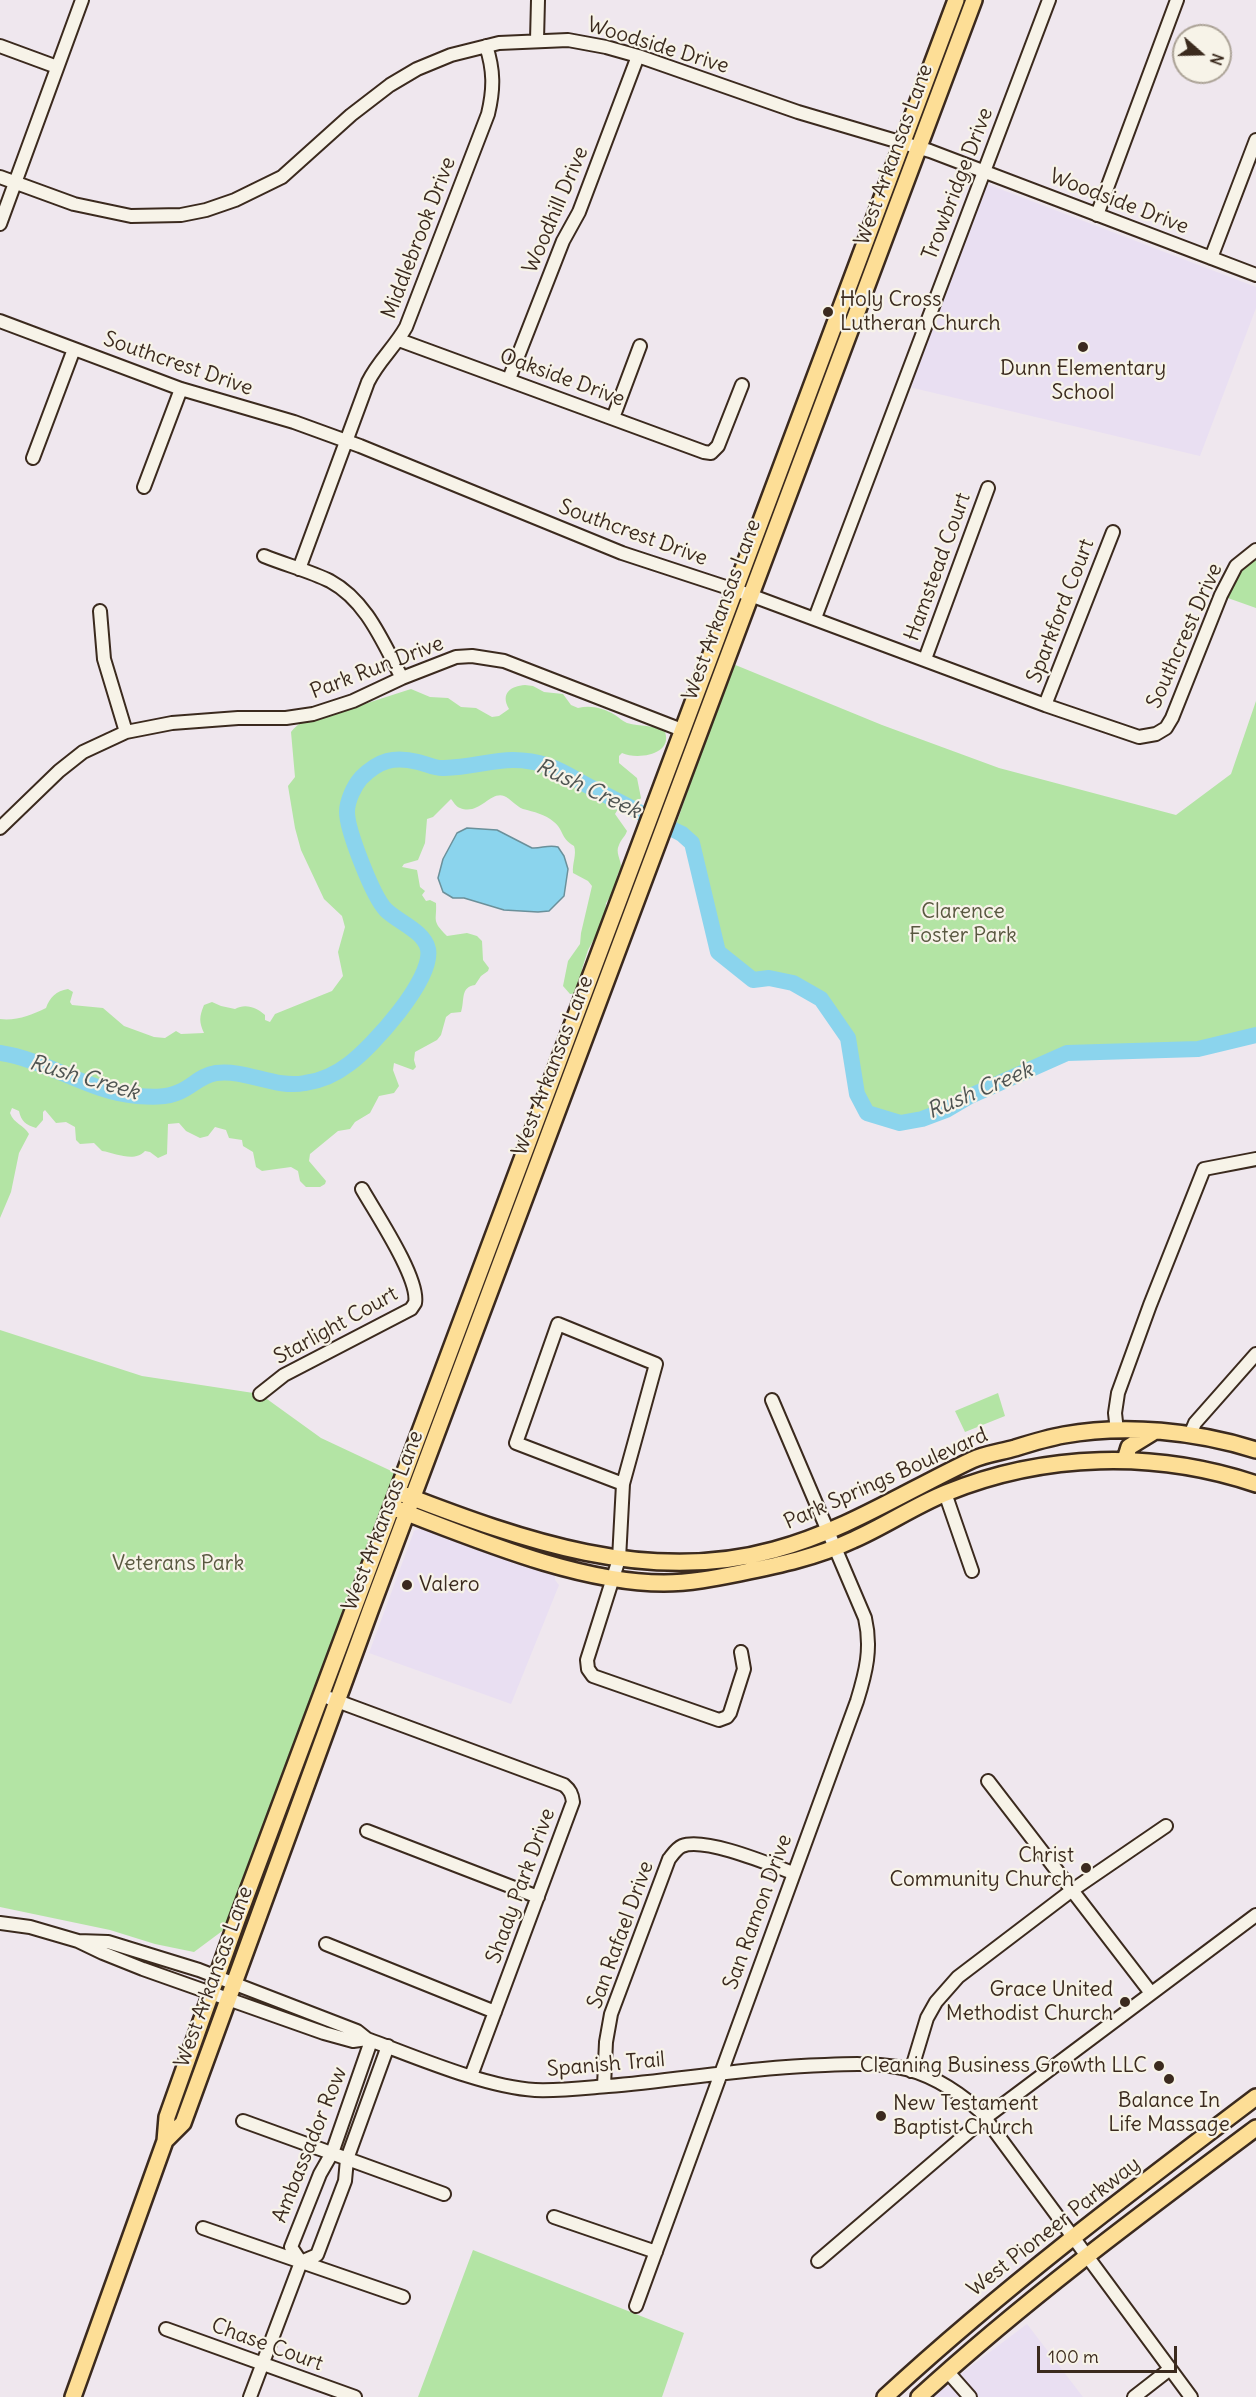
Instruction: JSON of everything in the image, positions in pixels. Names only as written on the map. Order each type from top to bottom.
[{"type":"main road","name":"West Arkansas Lane","points":[[73,2397],[165,2141],[167,2117],[211,1993],[390,1507],[956,0]]},
{"type":"main road","name":"West Arkansas Lane","points":[[165,2141],[183,2123],[750,595],[974,0]]},
{"type":"main road","name":"Park Springs Boulevard","points":[[397,1492],[565,1549],[619,1559],[679,1564],[774,1550],[880,1508],[975,1459],[1061,1435],[1090,1431],[1155,1431],[1190,1435],[1256,1450]]},
{"type":"main road","points":[[1125,1460],[1129,1447],[1155,1431]]},
{"type":"main road","name":"Park Springs Boulevard","points":[[390,1507],[566,1568],[613,1578],[664,1583],[688,1582],[798,1561],[852,1541],[945,1493],[1031,1467],[1063,1462],[1125,1460],[1196,1467],[1256,1484]]},
{"type":"main road","name":"West Pioneer Parkway","points":[[885,2397],[949,2337],[1256,2097]]},
{"type":"main road","name":"West Pioneer Parkway","points":[[919,2397],[977,2344],[1256,2128]]},
{"type":"street","points":[[537,40],[538,0]]},
{"type":"street","name":"Trowbridge Drive","points":[[815,618],[1049,0]]},
{"type":"street","points":[[1097,215],[1177,0]]},
{"type":"street","points":[[0,224],[81,5]]},
{"type":"street","name":"Woodside Drive","points":[[0,177],[74,204],[131,216],[181,215],[206,210],[244,196],[282,177],[351,115],[408,74],[451,55],[486,46],[537,40],[568,40],[638,56],[798,112],[919,148],[1256,275]]},
{"type":"street","points":[[0,46],[57,66]]},
{"type":"street","name":"Middlebrook Drive","points":[[299,569],[368,382],[376,365],[399,340],[411,316],[488,114],[494,81],[492,64],[486,46]]},
{"type":"street","name":"Woodhill Drive","points":[[509,379],[563,241],[579,212],[638,56]]},
{"type":"street","points":[[1211,258],[1256,140]]},
{"type":"street","name":"Southcrest Drive","points":[[0,321],[181,389],[294,422],[622,553],[815,618],[1045,705],[1139,737],[1156,734],[1166,728],[1221,595],[1236,566],[1256,550]]},
{"type":"street","name":"Oakside Drive","points":[[399,340],[711,453],[718,446],[742,385]]},
{"type":"street","points":[[613,418],[640,346]]},
{"type":"street","points":[[33,458],[74,350]]},
{"type":"street","points":[[144,487],[181,389]]},
{"type":"street","name":"Hamstead Court","points":[[925,659],[988,488]]},
{"type":"street","name":"Sparkford Court","points":[[1045,705],[1113,532]]},
{"type":"street","points":[[264,556],[330,582],[357,602],[376,630],[402,678]]},
{"type":"street","points":[[100,611],[104,658],[126,732]]},
{"type":"street","name":"Park Run Drive","points":[[0,828],[59,771],[83,752],[126,732],[171,723],[238,718],[286,718],[313,714],[353,701],[402,678],[456,657],[491,657],[504,660],[682,730]]},
{"type":"street","points":[[1117,1431],[1115,1413],[1118,1393],[1204,1169],[1256,1159]]},
{"type":"street","name":"Starlight Court","points":[[260,1394],[284,1376],[411,1309],[415,1304],[415,1292],[393,1241],[362,1189]]},
{"type":"street","points":[[623,1484],[516,1443],[558,1324],[656,1364],[623,1484],[619,1559],[587,1660],[588,1669],[598,1680],[719,1720],[730,1713],[744,1669],[741,1652]]},
{"type":"street","points":[[1190,1435],[1195,1423],[1256,1354]]},
{"type":"street","name":"San Ramon Drive","points":[[636,2306],[857,1701],[868,1661],[869,1635],[865,1618],[772,1400]]},
{"type":"street","points":[[945,1493],[972,1571]]},
{"type":"street","name":"Shady Park Drive","points":[[322,1696],[564,1785],[569,1789],[573,1802],[471,2076]]},
{"type":"street","points":[[988,1781],[1151,1993]]},
{"type":"street","points":[[911,2071],[927,2018],[936,2002],[954,1981],[1071,1891],[1166,1826]]},
{"type":"street","points":[[367,1830],[538,1897]]},
{"type":"street","name":"San Rafael Drive","points":[[604,2086],[606,2042],[611,2014],[669,1859],[679,1847],[696,1843],[712,1845],[793,1873]]},
{"type":"street","points":[[818,2260],[985,2118],[1256,1915]]},
{"type":"street","name":"Spanish Trail","points":[[0,1923],[30,1927],[78,1941],[112,1957],[334,2036],[353,2041],[369,2040]]},
{"type":"street","name":"Spanish Trail","points":[[78,1941],[108,1942],[235,1983],[357,2031],[369,2040],[471,2076],[521,2089],[556,2090],[604,2086],[794,2066],[856,2064],[897,2067],[911,2071],[960,2094],[985,2118],[1191,2397]]},
{"type":"street","points":[[326,1944],[495,2012]]},
{"type":"street","name":"Ambassador Row","points":[[301,2262],[291,2247],[320,2174],[333,2153],[369,2040]]},
{"type":"street","name":"Ambassador Row","points":[[250,2397],[301,2262],[317,2255],[345,2181],[347,2159],[388,2046]]},
{"type":"street","points":[[243,2121],[444,2194]]},
{"type":"street","points":[[554,2217],[656,2252]]},
{"type":"street","points":[[203,2228],[403,2297]]},
{"type":"street","name":"Chase Court","points":[[166,2329],[355,2397]]},
{"type":"street","points":[[1134,2397],[1170,2369]]},
{"type":"street","points":[[947,2371],[970,2397]]},
{"type":"shaded area","name":"Dunn Elementary School","points":[[987,184],[1256,287],[1256,308],[1200,456],[909,387]]},
{"type":"shaded area","points":[[424,1526],[555,1573],[555,1580],[559,1585],[511,1704],[369,1653],[414,1531]]},
{"type":"shaded area","points":[[1027,2324],[1083,2397],[932,2397],[950,2382]]},
{"type":"green space","points":[[1256,557],[1256,608],[1225,597],[1242,569]]},
{"type":"green space","name":"Clarence Foster Park","points":[[733,664],[882,725],[999,768],[1176,815],[1231,774],[1256,701],[1256,1035],[1198,1049],[1067,1053],[922,1119],[900,1123],[867,1113],[857,1094],[848,1038],[821,999],[793,983],[769,978],[753,980],[718,952],[692,843],[674,830]]},
{"type":"green space","points":[[525,685],[533,686],[544,692],[563,694],[571,705],[578,708],[601,709],[627,723],[665,732],[666,740],[659,751],[636,756],[622,753],[619,756],[619,763],[637,778],[641,798],[635,805],[618,809],[615,814],[627,831],[618,848],[621,867],[615,890],[606,903],[601,926],[588,950],[582,969],[579,993],[570,994],[563,986],[568,961],[580,944],[592,886],[588,881],[573,873],[574,846],[566,840],[551,819],[521,808],[504,796],[499,795],[467,810],[458,807],[451,799],[433,817],[427,819],[425,843],[418,860],[404,864],[402,867],[417,870],[420,887],[425,891],[422,895],[426,901],[436,903],[437,923],[447,936],[467,933],[477,936],[482,941],[483,960],[489,968],[475,985],[465,991],[461,1012],[451,1013],[446,1017],[441,1035],[437,1040],[415,1052],[416,1067],[413,1070],[394,1063],[393,1070],[399,1086],[394,1093],[379,1096],[370,1113],[355,1122],[350,1129],[338,1131],[310,1154],[309,1161],[326,1181],[325,1184],[320,1187],[306,1187],[300,1181],[298,1171],[291,1167],[262,1171],[256,1167],[253,1152],[243,1146],[242,1140],[229,1138],[226,1130],[215,1127],[208,1136],[200,1138],[186,1131],[179,1123],[168,1124],[167,1154],[158,1158],[145,1151],[141,1155],[130,1157],[102,1151],[94,1143],[80,1144],[76,1140],[75,1127],[66,1122],[56,1123],[45,1110],[43,1120],[36,1128],[24,1122],[19,1111],[12,1108],[10,1113],[12,1117],[29,1134],[19,1153],[11,1192],[0,1218],[0,1019],[18,1018],[41,1011],[46,1008],[54,995],[68,989],[73,992],[70,1002],[72,1005],[103,1008],[124,1026],[154,1037],[165,1038],[176,1031],[181,1034],[204,1033],[200,1022],[201,1013],[204,1005],[212,1002],[235,1009],[243,1006],[255,1008],[265,1015],[265,1020],[270,1022],[275,1014],[332,991],[343,976],[338,952],[345,927],[342,916],[324,899],[301,850],[288,786],[295,777],[291,732],[311,718],[352,708],[411,689],[430,697],[448,698],[461,707],[476,708],[492,717],[499,716],[509,709],[506,699],[508,691]]},
{"type":"green space","name":"Veterans Park","points":[[0,1330],[142,1376],[260,1394],[321,1438],[402,1476],[237,1920],[194,1952],[155,1944],[110,1930],[0,1907]]},
{"type":"green space","points":[[998,1393],[1005,1416],[965,1432],[955,1411]]},
{"type":"green space","points":[[473,2250],[684,2333],[662,2397],[418,2397]]},
{"type":"water","points":[[467,828],[497,830],[532,848],[558,847],[568,869],[564,896],[549,911],[538,912],[504,910],[464,898],[453,898],[443,892],[438,878],[443,859],[457,833]]},
{"type":"waterway","name":"Rush Creek","points":[[0,1053],[34,1062],[102,1089],[147,1097],[174,1094],[216,1073],[238,1074],[294,1084],[323,1079],[349,1064],[386,1028],[412,994],[427,962],[426,943],[410,927],[386,910],[374,892],[348,821],[348,803],[361,778],[381,763],[402,759],[441,768],[508,760],[549,766],[682,834],[692,843],[718,952],[753,980],[769,978],[793,983],[821,999],[848,1038],[857,1094],[867,1113],[900,1123],[922,1119],[1067,1053],[1198,1049],[1256,1035]]},
{"type":"place","name":"Holy Cross Lutheran Church","points":[[828,312]]},
{"type":"place","name":"Dunn Elementary School","points":[[1083,347]]},
{"type":"place","name":"Valero","points":[[407,1585]]},
{"type":"place","name":"Christ Community Church","points":[[1086,1868]]},
{"type":"place","name":"Grace United Methodist Church","points":[[1125,2002]]},
{"type":"place","name":"Cleaning Business Growth LLC","points":[[1159,2066]]},
{"type":"place","name":"Balance In Life Massage","points":[[1169,2079]]},
{"type":"place","name":"New Testament Baptist Church","points":[[881,2116]]}]
